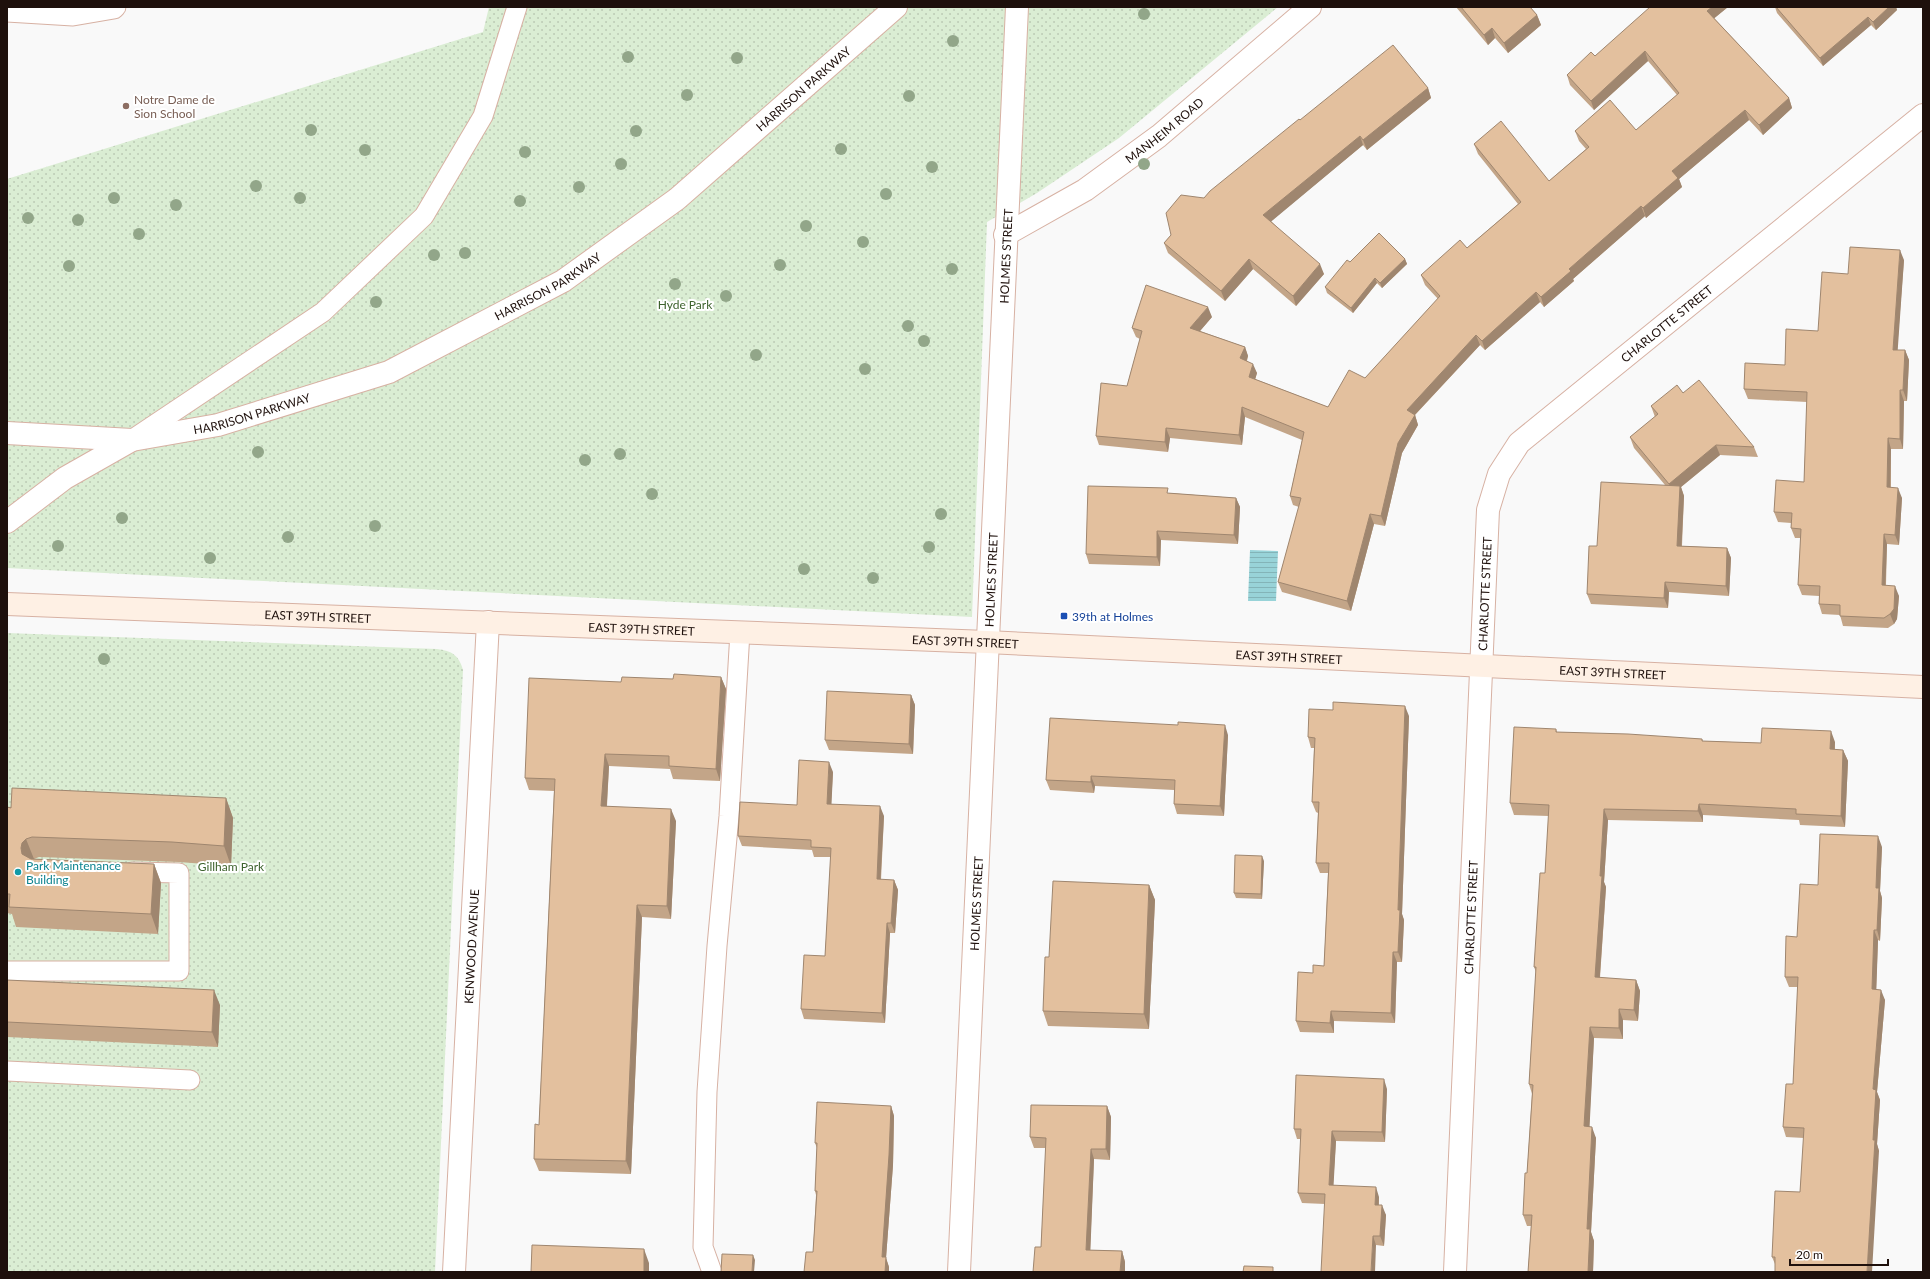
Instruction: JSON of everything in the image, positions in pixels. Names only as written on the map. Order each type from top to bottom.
[{"type":"main road","name":"EAST 39TH STREET","points":[[7,604],[987,642],[1923,687]]},
{"type":"street","name":"HARRISON PARKWAY","points":[[7,432],[132,440],[218,425],[389,372],[563,281],[677,199],[896,7]]},
{"type":"street","name":"HOLMES STREET","points":[[959,1272],[1005,235],[1017,7]]},
{"type":"street","name":"MANHEIM ROAD","points":[[1005,235],[1085,190],[1159,136],[1310,7]]},
{"type":"street","name":"CHARLOTTE STREET","points":[[1455,1272],[1488,510],[1499,474],[1519,443],[1923,115]]},
{"type":"street","name":"HARRISON PARKWAY","points":[[7,522],[64,478],[132,440]]},
{"type":"street","name":"KENWOOD AVENUE","points":[[454,1272],[488,622]]},
{"type":"lane","points":[[7,12],[73,16],[114,9],[116,7]]},
{"type":"lane","points":[[132,440],[324,312],[424,216],[483,116],[517,7]]},
{"type":"lane","points":[[712,1272],[703,1246],[707,1092],[717,946],[729,816],[740,632]]},
{"type":"lane","points":[[7,970],[179,971],[179,874],[117,871]]},
{"type":"lane","points":[[7,1071],[190,1080]]},
{"type":"green space","name":"Hyde Park","points":[[489,7],[1278,7],[1119,138],[1037,193],[987,222],[972,617],[7,568],[7,179],[483,32]]},
{"type":"green space","name":"Gillham Park","points":[[7,633],[437,649],[447,651],[457,657],[463,670],[435,1272],[7,1272]]},
{"type":"water","points":[[1250,550],[1278,551],[1276,601],[1248,601]]},
{"type":"building","points":[[1461,7],[1530,7],[1537,15],[1504,43],[1492,28],[1484,35]]},
{"type":"building","points":[[1650,7],[1712,7],[1707,11],[1789,98],[1759,125],[1745,110],[1672,171],[1678,178],[1643,208],[1641,206],[1569,269],[1571,271],[1541,297],[1536,292],[1482,341],[1476,335],[1407,410],[1415,415],[1398,443],[1381,516],[1370,514],[1347,601],[1278,582],[1301,498],[1290,496],[1304,432],[1242,407],[1239,435],[1166,428],[1165,442],[1096,436],[1101,383],[1127,386],[1142,331],[1132,328],[1146,285],[1208,307],[1190,328],[1245,347],[1240,358],[1253,364],[1249,377],[1328,407],[1349,370],[1365,378],[1440,296],[1421,275],[1460,240],[1467,248],[1521,202],[1474,144],[1501,121],[1549,181],[1589,147],[1575,131],[1610,100],[1636,130],[1679,93],[1645,51],[1591,101],[1567,75],[1591,52],[1595,56]]},
{"type":"building","points":[[1776,7],[1889,7],[1873,22],[1868,17],[1820,58]]},
{"type":"building","points":[[1393,45],[1428,88],[1363,140],[1360,136],[1263,215],[1320,264],[1293,296],[1249,259],[1221,291],[1164,243],[1171,235],[1166,213],[1181,195],[1204,198],[1210,191]]},
{"type":"building","points":[[1379,233],[1405,259],[1380,283],[1375,278],[1351,308],[1325,287],[1347,260],[1350,262]]},
{"type":"building","points":[[1850,247],[1900,250],[1893,350],[1905,350],[1903,390],[1900,390],[1900,439],[1888,438],[1887,487],[1898,488],[1895,535],[1884,534],[1882,585],[1895,586],[1894,609],[1884,618],[1840,616],[1840,605],[1819,604],[1820,586],[1798,585],[1801,529],[1791,528],[1792,513],[1774,512],[1776,480],[1804,482],[1807,392],[1744,389],[1745,363],[1785,365],[1786,329],[1818,331],[1822,272],[1848,274]]},
{"type":"building","points":[[1699,380],[1754,447],[1716,445],[1669,484],[1630,437],[1658,414],[1651,406],[1677,385],[1683,393]]},
{"type":"building","points":[[1601,482],[1680,486],[1677,546],[1727,548],[1726,586],[1665,582],[1664,598],[1587,594],[1589,546],[1597,546]]},
{"type":"building","points":[[1088,486],[1168,488],[1167,493],[1236,498],[1234,535],[1157,531],[1157,557],[1086,554]]},
{"type":"building","points":[[674,674],[721,677],[716,769],[669,766],[669,756],[605,754],[601,806],[671,809],[667,906],[637,905],[626,1161],[534,1159],[535,1124],[539,1125],[555,779],[525,778],[529,678],[621,682],[622,677],[673,679]]},
{"type":"building","points":[[827,691],[911,695],[909,744],[825,740]]},
{"type":"building","points":[[1333,702],[1405,706],[1398,910],[1400,910],[1398,952],[1393,952],[1391,1013],[1331,1011],[1330,1023],[1296,1021],[1298,972],[1313,973],[1313,965],[1324,966],[1329,863],[1316,863],[1319,802],[1312,802],[1315,738],[1308,737],[1309,709],[1333,710]]},
{"type":"building","points":[[1050,718],[1178,725],[1178,722],[1225,725],[1220,806],[1174,804],[1175,780],[1091,776],[1091,782],[1046,780]]},
{"type":"building","points":[[1514,727],[1556,729],[1556,732],[1628,734],[1702,739],[1702,741],[1761,743],[1762,728],[1831,731],[1830,749],[1843,750],[1841,816],[1796,814],[1796,809],[1699,804],[1698,811],[1604,809],[1600,876],[1602,876],[1595,977],[1636,980],[1634,1010],[1619,1009],[1619,1028],[1590,1027],[1584,1126],[1592,1127],[1587,1229],[1590,1229],[1588,1272],[1528,1272],[1532,1215],[1523,1215],[1525,1173],[1527,1173],[1533,1085],[1529,1084],[1536,967],[1534,967],[1540,873],[1545,873],[1549,805],[1510,803]]},
{"type":"building","points":[[799,760],[829,762],[827,804],[880,806],[877,879],[894,880],[891,923],[887,923],[882,1013],[801,1009],[804,955],[825,956],[831,848],[811,847],[811,840],[738,836],[740,802],[797,805]]},
{"type":"building","points":[[12,788],[226,798],[224,846],[172,842],[32,837],[26,839],[22,843],[21,848],[22,854],[31,859],[154,864],[151,914],[9,907],[10,894],[7,894],[7,807],[11,808]]},
{"type":"building","points":[[1820,834],[1878,836],[1876,888],[1879,888],[1877,930],[1874,930],[1872,989],[1881,990],[1873,1089],[1876,1090],[1873,1140],[1875,1140],[1867,1272],[1775,1272],[1775,1257],[1772,1257],[1775,1191],[1800,1192],[1804,1128],[1783,1127],[1786,1084],[1793,1084],[1798,977],[1785,977],[1786,936],[1797,937],[1800,884],[1818,885]]},
{"type":"building","points":[[1235,855],[1262,856],[1261,894],[1234,893]]},
{"type":"building","points":[[1053,881],[1149,885],[1144,1014],[1043,1011],[1045,957],[1049,957]]},
{"type":"building","points":[[7,980],[214,990],[212,1032],[7,1022]]},
{"type":"building","points":[[1296,1075],[1384,1079],[1382,1132],[1332,1131],[1329,1185],[1376,1187],[1375,1205],[1382,1205],[1380,1236],[1373,1236],[1371,1272],[1321,1272],[1325,1194],[1298,1193],[1301,1129],[1294,1129]]},
{"type":"building","points":[[817,1102],[891,1106],[882,1257],[886,1257],[885,1272],[804,1272],[806,1252],[813,1252],[817,1191],[815,1191],[817,1143],[815,1143]]},
{"type":"building","points":[[1031,1105],[1107,1106],[1106,1149],[1091,1149],[1086,1250],[1122,1251],[1120,1272],[1033,1272],[1035,1247],[1041,1247],[1046,1138],[1030,1137]]},
{"type":"building","points":[[532,1245],[644,1249],[644,1272],[531,1272]]},
{"type":"building","points":[[722,1254],[753,1255],[752,1272],[721,1272]]},
{"type":"building","points":[[1244,1266],[1273,1267],[1273,1272],[1243,1272]]},
{"type":"place","name":"Notre Dame de Sion School","points":[[126,106]]},
{"type":"place","name":"39th at Holmes","points":[[1064,616]]},
{"type":"place","name":"Park Maintenance Building","points":[[18,872]]}]
